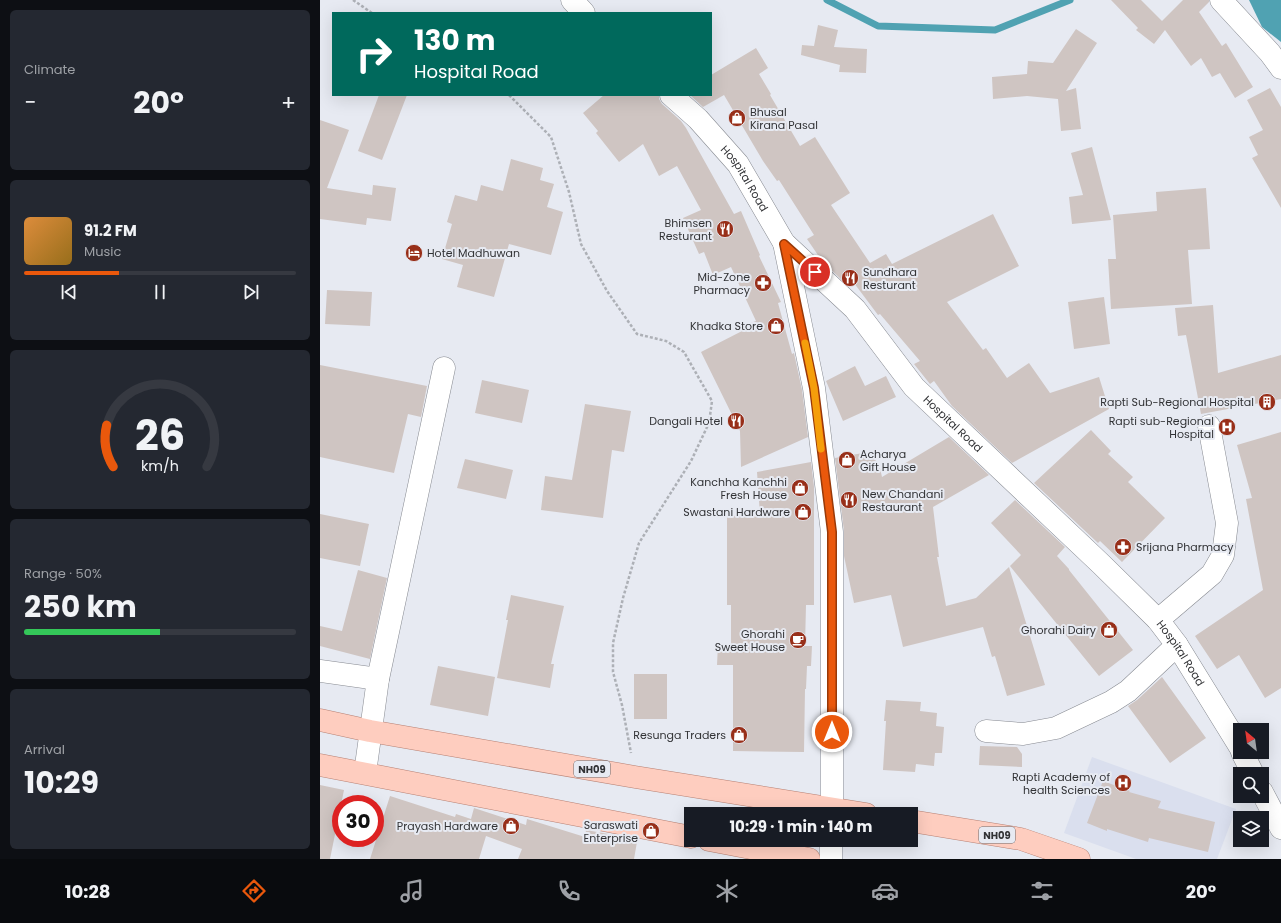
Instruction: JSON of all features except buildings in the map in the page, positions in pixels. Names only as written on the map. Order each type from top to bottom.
[{"type":"main road","name":"NH09","points":[[320,720],[370,731],[809,807]]},
{"type":"main road","points":[[320,765],[684,836]]},
{"type":"main road","name":"NH09","points":[[918,822],[1021,838],[1079,859]]},
{"type":"main road","points":[[746,847],[809,859]]},
{"type":"street","points":[[572,0],[583,12]]},
{"type":"street","points":[[1221,0],[1270,53],[1281,68]]},
{"type":"street","name":"Hospital Road","points":[[672,96],[698,120],[738,164],[784,244],[855,309],[914,387],[1158,620],[1177,645],[1233,736]]},
{"type":"street","points":[[784,244],[814,388],[832,532],[832,807]]},
{"type":"street","points":[[365,773],[378,679],[444,368]]},
{"type":"street","points":[[1158,620],[1212,574],[1223,555],[1227,523],[1209,426]]},
{"type":"street","points":[[986,731],[1023,734],[1056,728],[1111,702],[1128,691],[1177,645]]},
{"type":"street","points":[[320,671],[378,679]]},
{"type":"street","points":[[1268,803],[1281,828]]},
{"type":"street","points":[[830,859],[831,847]]},
{"type":"path","points":[[353,0],[371,12]]},
{"type":"path","points":[[510,96],[551,136],[568,192],[581,244],[607,291],[637,334],[666,341],[684,352],[712,401],[709,423],[691,461],[639,543],[623,598],[613,643],[613,672],[622,706],[635,777]]},
{"type":"shaded area","name":"Rapti Academy of health Sciences","points":[[1092,757],[1236,809],[1235,811],[1233,811],[1233,817],[1217,859],[1136,859],[1064,833]]},
{"type":"water","points":[[1249,0],[1281,0],[1281,42],[1262,27]]},
{"type":"waterway","points":[[827,0],[878,26],[995,30],[1070,0]]},
{"type":"slow traffic","points":[[805,343],[814,388],[821,449]]},
{"type":"place","name":"Bhusal Kirana Pasal","points":[[737,118]]},
{"type":"place","name":"Bhimsen Resturant","points":[[725,229]]},
{"type":"place","name":"Hotel Madhuwan","points":[[414,253]]},
{"type":"place","name":"Sundhara Resturant","points":[[850,278]]},
{"type":"place","name":"Mid-Zone Pharmacy","points":[[763,283]]},
{"type":"place","name":"Khadka Store","points":[[776,326]]},
{"type":"place","name":"Rapti Sub-Regional Hospital","points":[[1267,402]]},
{"type":"place","name":"Dangali Hotel","points":[[736,421]]},
{"type":"place","name":"Rapti sub-Regional Hospital","points":[[1227,427]]},
{"type":"place","name":"Acharya Gift House","points":[[847,460]]},
{"type":"place","name":"Kanchha Kanchhi Fresh House","points":[[800,488]]},
{"type":"place","name":"New Chandani Restaurant","points":[[849,500]]},
{"type":"place","name":"Swastani Hardware","points":[[803,512]]},
{"type":"place","name":"Srijana Pharmacy","points":[[1123,547]]},
{"type":"place","name":"Ghorahi Dairy","points":[[1109,630]]},
{"type":"place","name":"Ghorahi Sweet House","points":[[798,640]]},
{"type":"place","name":"Resunga Traders","points":[[739,735]]},
{"type":"place","name":"Rapti Academy of health Sciences","points":[[1123,783]]},
{"type":"place","name":"Prayash Hardware","points":[[511,826]]},
{"type":"place","name":"Saraswati Enterprise","points":[[651,831]]},
{"type":"route","points":[[815,272],[784,244],[814,388],[832,532],[832,732]]}]
